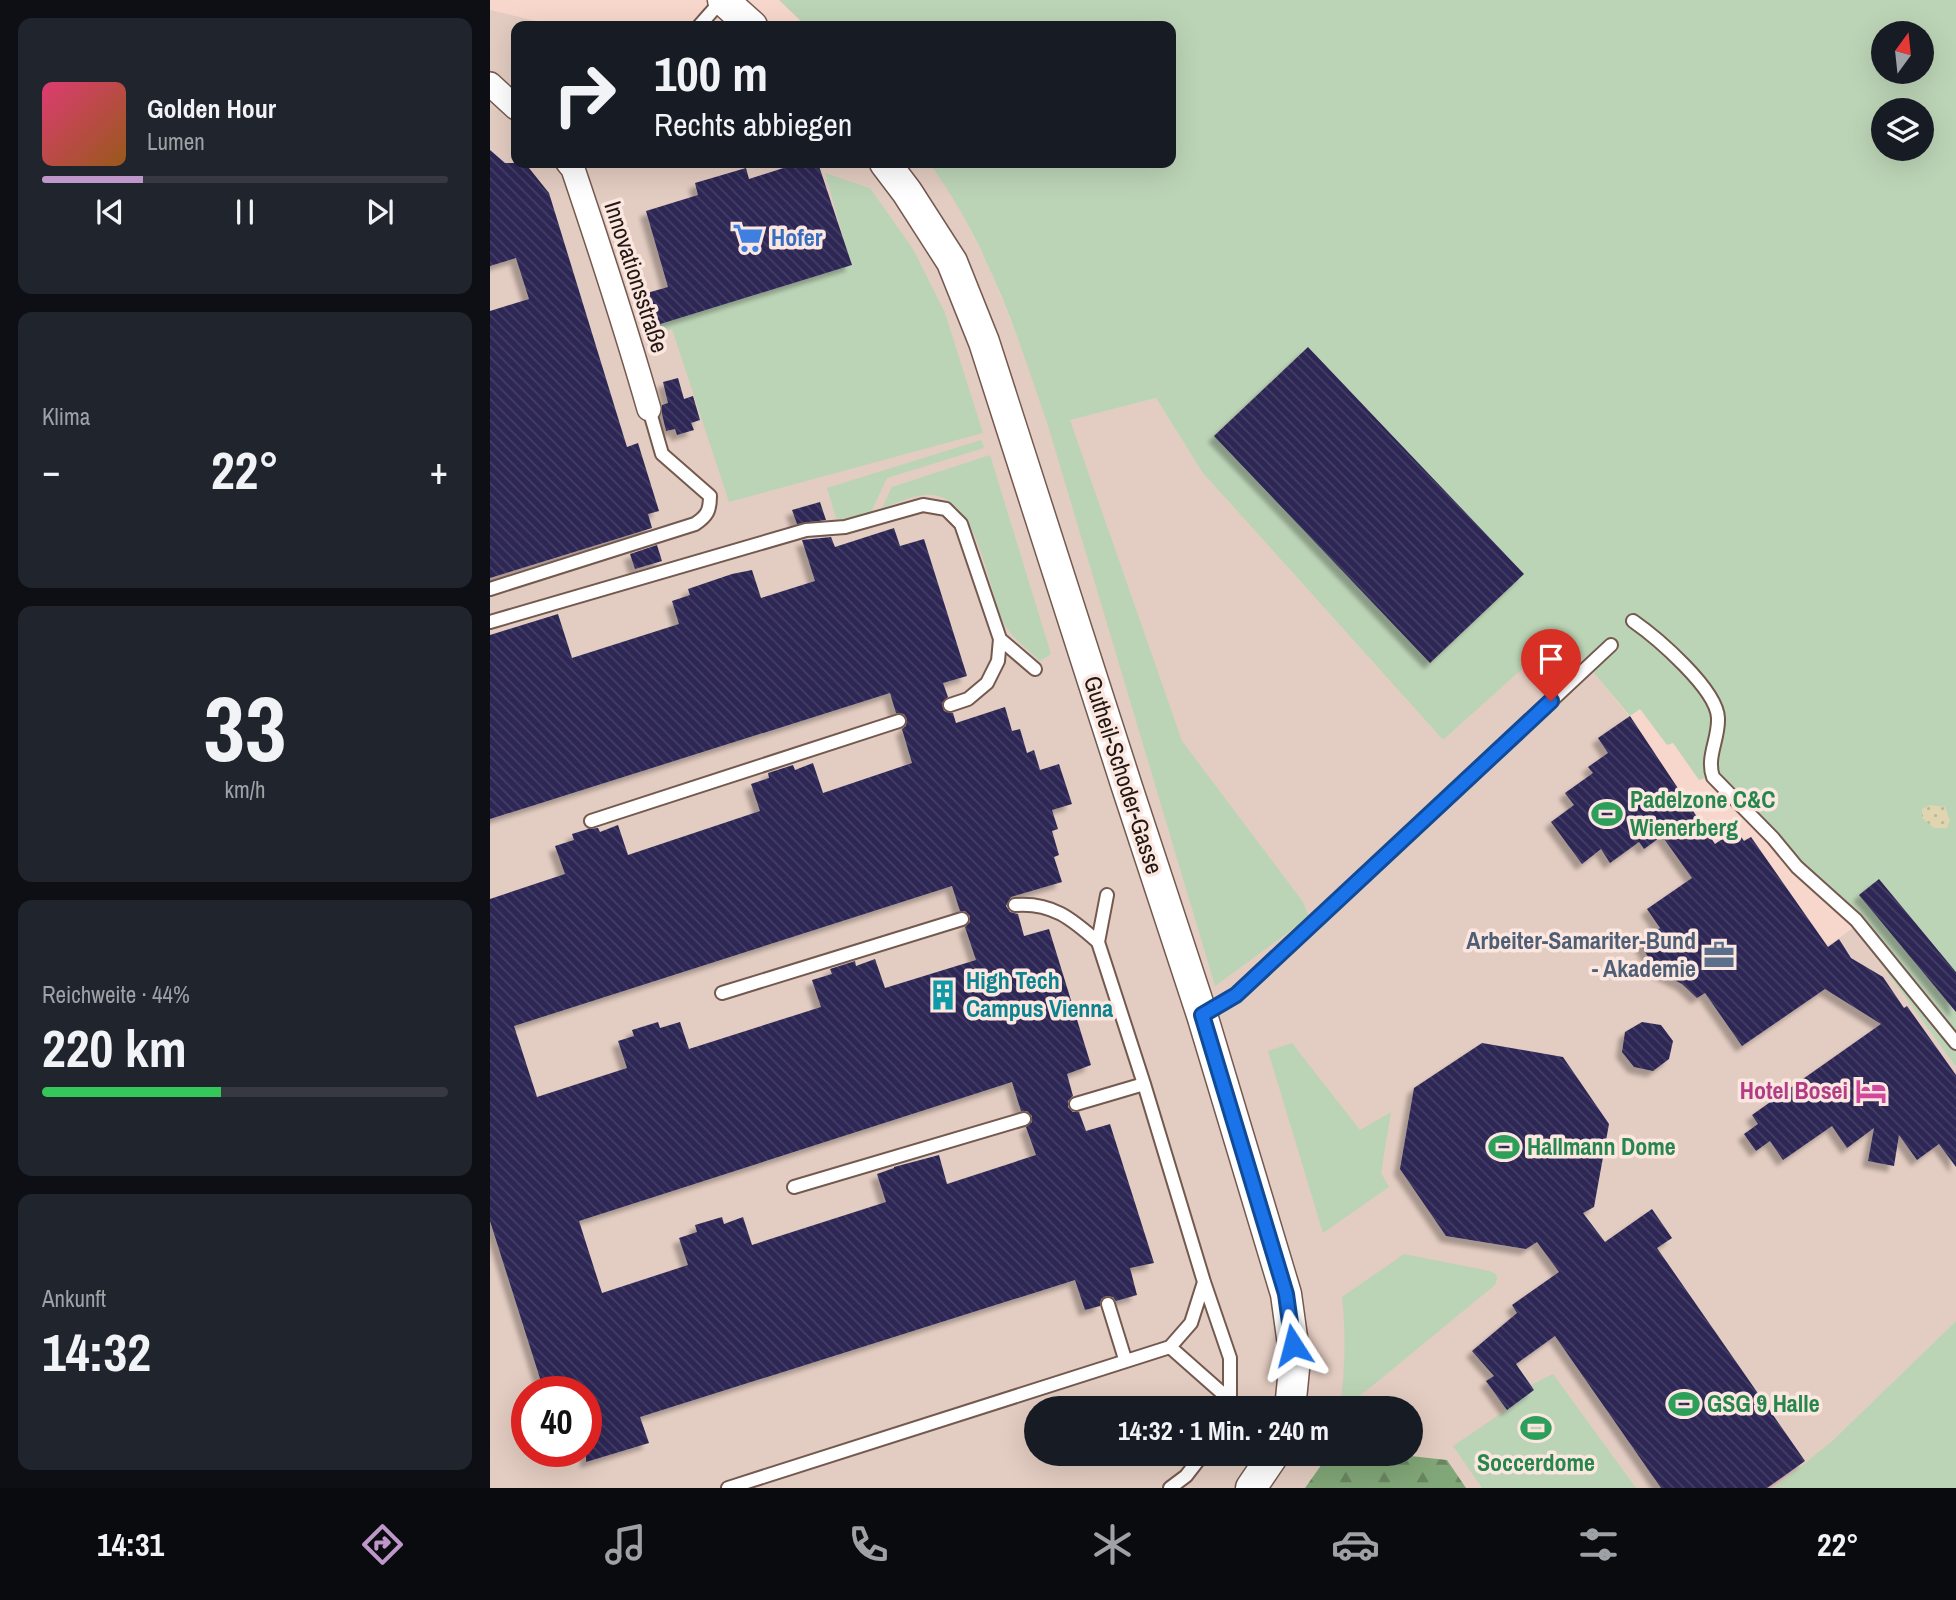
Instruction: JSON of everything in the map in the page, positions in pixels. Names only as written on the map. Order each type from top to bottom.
[{"type":"street","points":[[723,0],[746,21]]},
{"type":"street","points":[[490,85],[511,104]]},
{"type":"street","name":"Innovationsstraße","points":[[572,168],[634,352],[649,409]]},
{"type":"street","name":"Gutheil-Schoder-Gasse","points":[[889,168],[907,191],[952,262],[984,342],[1202,1015],[1286,1294],[1296,1359],[1292,1396]]},
{"type":"street","points":[[1251,1488],[1267,1466]]},
{"type":"lane","points":[[704,21],[723,0]]},
{"type":"lane","points":[[490,589],[695,524],[706,517],[710,509],[710,496],[663,454],[649,409]]},
{"type":"lane","points":[[490,622],[806,530],[845,527],[923,505],[946,509],[961,524],[1000,639],[998,661],[986,683],[968,699],[950,705]]},
{"type":"lane","points":[[1633,621],[1675,655],[1713,700],[1719,721],[1709,765],[1713,777],[1773,838],[1797,867],[1856,920],[1956,1043]]},
{"type":"lane","points":[[1000,639],[1035,669]]},
{"type":"lane","points":[[1202,1015],[1236,995],[1611,645]]},
{"type":"lane","points":[[591,821],[899,721]]},
{"type":"lane","points":[[1107,895],[1098,942],[1230,1358],[1229,1396]]},
{"type":"lane","points":[[1015,905],[1025,904],[1055,910],[1098,942]]},
{"type":"lane","points":[[722,993],[962,919]]},
{"type":"lane","points":[[1076,1104],[1144,1084]]},
{"type":"lane","points":[[794,1187],[1024,1119]]},
{"type":"lane","points":[[728,1488],[1125,1359],[1170,1347],[1191,1323],[1204,1282]]},
{"type":"lane","points":[[1108,1304],[1125,1359]]},
{"type":"lane","points":[[1170,1347],[1220,1396]]},
{"type":"lane","points":[[1170,1488],[1194,1466]]},
{"type":"shaded area","points":[[490,10],[535,21],[511,21],[511,168],[933,168],[952,194],[989,266],[1027,362],[1049,428],[1056,423],[1156,398],[1202,472],[1443,740],[1561,633],[1630,717],[1714,844],[1736,830],[1744,840],[1751,837],[1827,947],[1854,927],[1956,1067],[1956,1321],[1832,1441],[1774,1488],[1466,1488],[1447,1460],[1423,1457],[1423,1396],[1024,1396],[1024,1466],[1321,1466],[1305,1488],[490,1488]]},
{"type":"green space","points":[[779,0],[1956,0],[1956,1067],[1854,927],[1708,777],[1699,780],[1673,743],[1667,745],[1640,709],[1630,716],[1561,634],[1443,740],[1202,472],[1156,398],[1070,420],[1182,741],[1303,902],[1309,917],[1215,986],[1049,429],[999,291],[968,225],[932,168],[1176,168],[1176,21],[801,21]]},
{"type":"green space","points":[[825,173],[870,188],[913,249],[945,313],[983,433],[729,502],[672,329],[647,335],[644,328],[851,265]]},
{"type":"green space","points":[[981,440],[984,448],[887,478],[871,512],[836,518],[827,488]]},
{"type":"green space","points":[[990,455],[1051,654],[1040,661],[1006,628],[977,543],[968,523],[956,507],[942,497],[924,495],[882,508],[892,487]]},
{"type":"green space","points":[[1292,1043],[1360,1130],[1391,1112],[1381,1173],[1389,1187],[1323,1233],[1268,1051]]},
{"type":"green space","points":[[1404,1254],[1490,1271],[1496,1274],[1497,1279],[1495,1285],[1360,1396],[1341,1396],[1344,1353],[1342,1297]]},
{"type":"green space","points":[[1956,1321],[1956,1488],[1774,1488],[1832,1441]]},
{"type":"green space","name":"Soccerdome","points":[[1514,1362],[1531,1385],[1553,1374],[1636,1488],[1482,1488],[1453,1446],[1506,1410],[1486,1381]]},
{"type":"green space","points":[[1423,1457],[1447,1460],[1466,1488],[1305,1488],[1321,1466],[1423,1466]]},
{"type":"sand","points":[[1930,805],[1945,807],[1950,820],[1947,828],[1934,828],[1922,818],[1922,809]]},
{"type":"building","points":[[490,150],[505,163],[511,163],[511,168],[529,168],[549,193],[627,447],[638,443],[659,511],[648,514],[652,528],[490,578],[490,311],[529,299],[516,258],[490,266]]},
{"type":"building","name":"Hofer","points":[[746,168],[749,179],[783,168],[820,168],[852,265],[657,325],[647,293],[668,287],[646,211],[698,195],[695,183]]},
{"type":"building","points":[[1308,347],[1524,574],[1430,663],[1214,436]]},
{"type":"building","points":[[678,378],[684,399],[693,396],[700,420],[691,423],[694,430],[677,435],[675,429],[666,431],[662,405],[668,403],[663,382]]},
{"type":"building","points":[[820,502],[826,520],[797,524],[792,510]]},
{"type":"building","name":"High Tech Campus Vienna","points":[[894,528],[900,546],[924,539],[967,676],[943,683],[948,697],[942,703],[944,711],[953,713],[956,723],[1005,707],[1012,731],[1020,729],[1027,753],[1034,750],[1040,770],[1059,764],[1072,804],[1052,810],[1058,829],[1052,831],[1059,855],[1054,857],[1062,882],[1011,897],[1006,906],[1010,912],[1018,914],[1024,936],[1049,929],[1091,1065],[1067,1074],[1073,1096],[1068,1101],[1068,1107],[1073,1112],[1079,1112],[1086,1131],[1110,1124],[1154,1263],[1130,1268],[1137,1295],[1116,1301],[1113,1297],[1106,1296],[1101,1299],[1100,1306],[1085,1310],[1075,1280],[640,1417],[649,1443],[602,1457],[602,1376],[539,1376],[490,1221],[490,899],[565,874],[555,846],[574,840],[572,834],[598,828],[600,832],[618,825],[628,855],[760,811],[751,784],[769,778],[768,773],[793,765],[795,770],[813,763],[823,793],[912,763],[902,729],[906,726],[907,719],[904,714],[896,713],[890,693],[490,819],[490,635],[558,614],[572,658],[679,624],[672,601],[690,595],[688,589],[732,574],[752,570],[761,598],[815,581],[802,540],[831,537],[835,547]],"holes":[[[952,886],[960,911],[965,911],[970,916],[970,922],[965,927],[976,960],[885,988],[875,959],[856,966],[855,961],[830,969],[832,974],[812,980],[821,1007],[689,1049],[680,1022],[660,1028],[658,1022],[632,1030],[634,1036],[618,1041],[627,1068],[537,1097],[514,1026]],[[1012,1082],[1021,1111],[1027,1111],[1032,1116],[1032,1122],[1026,1127],[1036,1155],[947,1184],[939,1155],[894,1167],[877,1174],[886,1202],[752,1245],[743,1217],[724,1224],[722,1217],[695,1225],[697,1232],[679,1238],[688,1265],[602,1293],[579,1221]]]},
{"type":"building","points":[[657,545],[662,561],[635,569],[630,554]]},
{"type":"building","points":[[1630,716],[1715,844],[1736,830],[1744,841],[1751,837],[1828,947],[1839,939],[1851,958],[1883,977],[1904,1008],[1907,1006],[1956,1075],[1956,1167],[1939,1144],[1917,1160],[1899,1135],[1894,1166],[1868,1161],[1874,1128],[1847,1148],[1832,1126],[1783,1160],[1770,1141],[1756,1151],[1744,1134],[1758,1124],[1752,1115],[1881,1024],[1825,989],[1742,1046],[1705,993],[1697,998],[1682,984],[1645,965],[1650,960],[1639,942],[1660,928],[1647,909],[1692,878],[1662,836],[1644,849],[1639,842],[1610,863],[1601,849],[1582,864],[1551,822],[1574,805],[1565,793],[1593,773],[1588,767],[1608,753],[1598,738]]},
{"type":"building","points":[[1879,879],[1956,972],[1956,1012],[1859,895]]},
{"type":"building","points":[[1642,1022],[1661,1025],[1673,1041],[1669,1059],[1653,1071],[1634,1067],[1622,1052],[1625,1032]]},
{"type":"building","points":[[1482,1043],[1563,1057],[1609,1124],[1594,1207],[1583,1213],[1605,1242],[1652,1209],[1672,1238],[1657,1248],[1805,1461],[1767,1488],[1661,1488],[1555,1336],[1516,1364],[1534,1390],[1507,1410],[1486,1381],[1494,1376],[1472,1351],[1517,1313],[1512,1305],[1559,1272],[1537,1242],[1526,1249],[1446,1236],[1400,1169],[1414,1088]]},
{"type":"place","name":"Hofer","points":[[748,238]]},
{"type":"place","name":"Padelzone C&C Wienerberg","points":[[1607,814]]},
{"type":"place","name":"Arbeiter-Samariter-Bund - Akademie","points":[[1719,955]]},
{"type":"place","name":"High Tech Campus Vienna","points":[[943,995]]},
{"type":"place","name":"Hotel Bosei","points":[[1871,1091]]},
{"type":"place","name":"Hallmann Dome","points":[[1504,1147]]},
{"type":"place","name":"GSG 9 Halle","points":[[1684,1404]]},
{"type":"place","name":"Soccerdome","points":[[1536,1428]]},
{"type":"route","points":[[1293,1345],[1286,1294],[1202,1015],[1236,995],[1551,701]]}]
